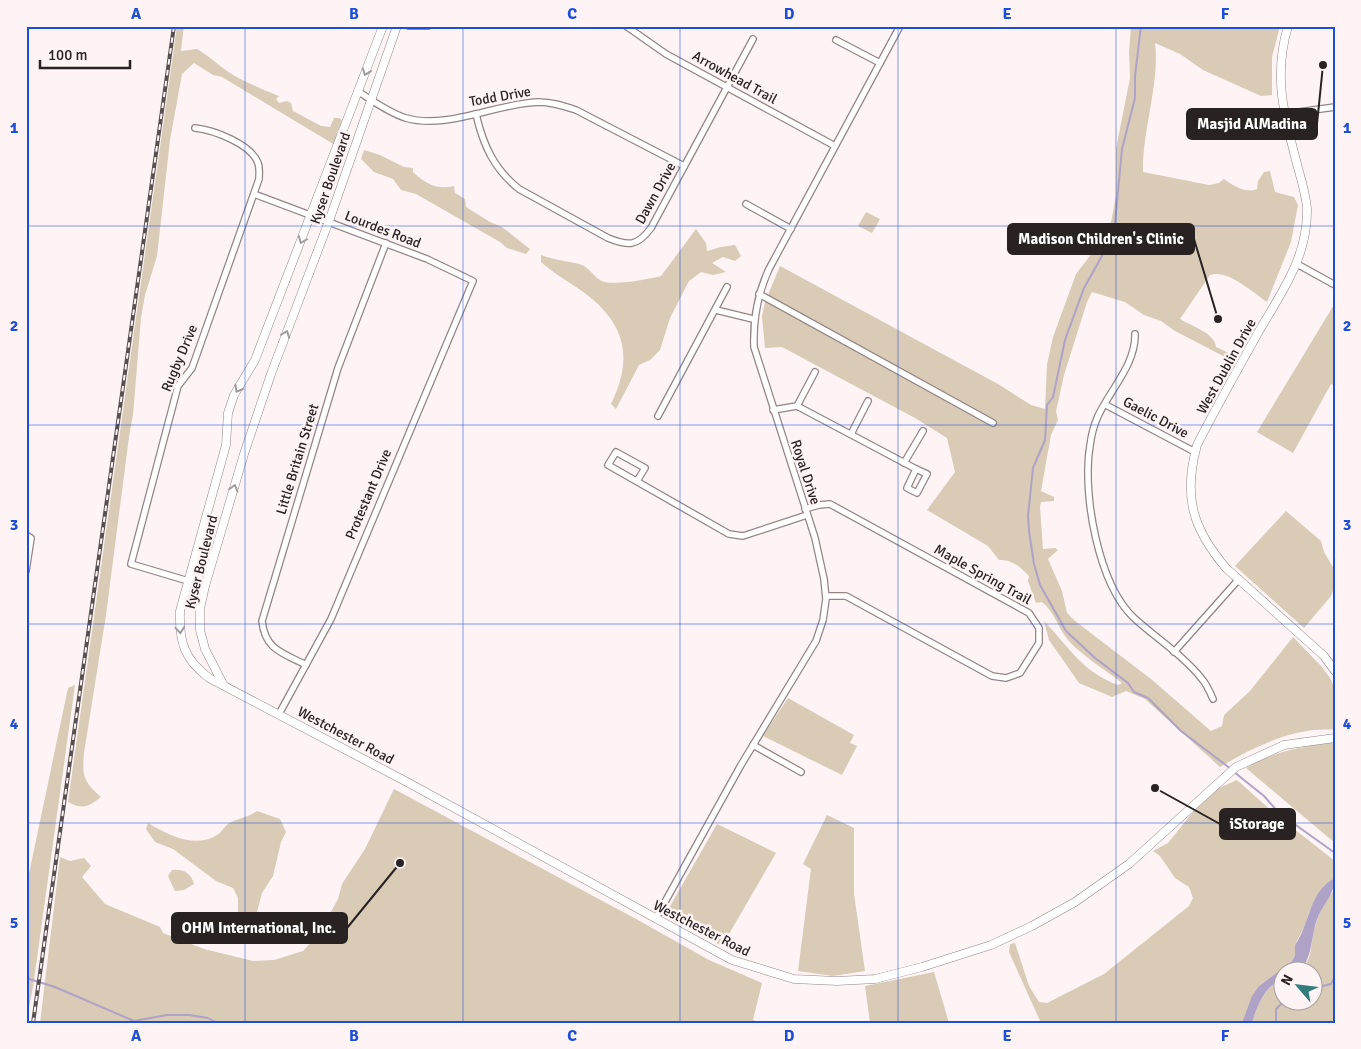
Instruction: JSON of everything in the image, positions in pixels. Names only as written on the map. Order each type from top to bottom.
[{"type":"street","name":"Kyser Boulevard","points":[[223,684],[209,678],[196,668],[184,649],[180,632],[180,611],[226,446],[228,414],[234,394],[255,360],[383,26]]},
{"type":"street","name":"Kyser Boulevard","points":[[223,684],[205,649],[200,630],[200,609],[205,586],[268,383],[329,221],[397,26]]},
{"type":"street","points":[[408,26],[428,26]]},
{"type":"street","name":"Arrowhead Trail","points":[[626,26],[666,54],[835,146]]},
{"type":"street","name":"Royal Drive","points":[[656,918],[753,745],[816,641],[823,620],[826,596],[824,579],[806,512],[754,348],[753,319],[769,269],[900,26]]},
{"type":"street","name":"West Dublin Drive","points":[[1288,26],[1280,54],[1280,74],[1284,114],[1302,180],[1307,208],[1303,246],[1297,264],[1205,428],[1195,452],[1190,483],[1192,513],[1213,552],[1239,579],[1324,656],[1335,671]]},
{"type":"street","name":"Dawn Drive","points":[[476,114],[484,145],[492,161],[519,189],[621,243],[632,244],[644,238],[754,39]]},
{"type":"street","points":[[836,40],[880,63]]},
{"type":"street","name":"Todd Drive","points":[[359,92],[406,118],[424,121],[476,114],[524,103],[558,104],[576,110],[684,166]]},
{"type":"street","points":[[1284,114],[1335,107]]},
{"type":"street","name":"Rugby Drive","points":[[195,128],[212,130],[252,153],[259,164],[259,179],[192,368],[178,386],[131,564],[205,586]]},
{"type":"street","name":"Lourdes Road","points":[[254,194],[386,243],[473,281]]},
{"type":"street","points":[[746,204],[791,229]]},
{"type":"street","name":"Little Britain Street","points":[[306,665],[269,645],[263,634],[262,621],[338,368],[386,243]]},
{"type":"street","points":[[1297,264],[1335,285]]},
{"type":"street","name":"Protestant Drive","points":[[280,714],[330,619],[473,281]]},
{"type":"street","points":[[658,416],[727,287]]},
{"type":"street","points":[[760,294],[993,423]]},
{"type":"street","points":[[716,310],[753,319]]},
{"type":"street","points":[[1135,334],[1136,343],[1131,356],[1106,405],[1098,416],[1090,444],[1086,471],[1088,504],[1109,577],[1121,601],[1133,616],[1202,679],[1213,699]]},
{"type":"street","points":[[797,406],[815,372]]},
{"type":"street","points":[[851,434],[868,401]]},
{"type":"street","name":"Gaelic Drive","points":[[1106,405],[1195,452]]},
{"type":"street","points":[[773,410],[797,406],[916,469]]},
{"type":"street","points":[[904,463],[923,431]]},
{"type":"street","points":[[637,481],[646,468],[616,452],[608,465],[729,534],[743,536],[806,512]]},
{"type":"street","name":"Maple Spring Trail","points":[[806,512],[819,505],[830,504],[1029,613],[1039,628],[1039,643],[1020,673],[1006,678],[992,676],[846,596],[826,596]]},
{"type":"street","points":[[26,535],[31,538],[26,571]]},
{"type":"street","points":[[1174,652],[1239,579]]},
{"type":"street","name":"Westchester Road","points":[[223,684],[732,960],[794,979],[837,981],[875,979],[922,967],[991,945],[1075,902],[1130,864],[1227,773],[1236,767],[1284,745],[1335,738]]},
{"type":"street","points":[[753,745],[801,772]]},
{"type":"shaded area","points":[[177,26],[184,26],[181,51],[197,49],[231,74],[279,96],[276,99],[279,103],[287,101],[291,103],[293,111],[321,126],[330,127],[334,118],[342,120],[335,145],[222,77],[213,75],[194,63],[182,74],[170,140],[157,256],[145,295],[141,318],[133,415],[106,615],[84,753],[83,767],[85,777],[90,786],[101,797],[82,807],[68,802]]},
{"type":"shaded area","points":[[1131,26],[1280,26],[1272,57],[1272,95],[1261,96],[1203,70],[1180,54],[1155,43],[1155,74],[1143,156],[1143,172],[1209,185],[1219,183],[1224,179],[1236,187],[1249,191],[1257,189],[1258,181],[1264,172],[1270,171],[1275,192],[1294,197],[1298,205],[1291,242],[1267,302],[1232,278],[1217,274],[1210,275],[1180,319],[1202,330],[1212,338],[1216,347],[1233,355],[1235,359],[1229,359],[1175,331],[1161,321],[1144,315],[1125,302],[1092,292],[1087,302],[1064,375],[1056,411],[1058,420],[1051,435],[1041,491],[1054,497],[1054,501],[1041,502],[1043,549],[1055,548],[1058,550],[1048,559],[1062,591],[1067,613],[1151,679],[1211,731],[1222,726],[1224,715],[1250,691],[1293,637],[1322,667],[1335,689],[1335,730],[1305,731],[1290,735],[1261,745],[1220,767],[1145,699],[1126,691],[1112,697],[1079,683],[1049,640],[1044,621],[1085,666],[1105,680],[1118,685],[1122,683],[1086,657],[1069,641],[1046,606],[1042,602],[1036,603],[1028,581],[1029,576],[1022,569],[1012,562],[999,560],[988,546],[927,510],[955,472],[947,438],[915,418],[782,347],[765,348],[762,316],[765,302],[780,266],[998,384],[1031,405],[1045,409],[1047,365],[1053,337],[1076,274],[1096,248],[1111,222],[1116,196],[1116,149],[1130,78]]},
{"type":"shaded area","points":[[364,150],[380,155],[404,167],[413,168],[413,172],[432,185],[442,187],[454,186],[455,193],[465,199],[466,207],[502,227],[530,249],[526,254],[507,248],[500,242],[416,194],[401,190],[393,179],[374,172],[361,159]]},
{"type":"shaded area","points":[[866,212],[880,219],[872,233],[858,226]]},
{"type":"shaded area","points":[[696,229],[706,243],[707,251],[735,245],[741,256],[735,261],[723,257],[712,263],[726,272],[713,275],[701,272],[689,281],[670,318],[660,350],[650,360],[639,365],[616,409],[611,404],[622,370],[623,354],[621,340],[615,326],[594,301],[541,262],[541,255],[582,265],[597,278],[605,282],[621,283],[639,280],[661,276]]},
{"type":"shaded area","points":[[1335,303],[1335,386],[1331,384],[1293,453],[1257,432]]},
{"type":"shaded area","points":[[1286,511],[1321,541],[1324,552],[1334,569],[1335,585],[1331,596],[1304,628],[1235,566]]},
{"type":"shaded area","points":[[75,685],[33,987],[26,1023],[26,888],[68,688]]},
{"type":"shaded area","points":[[788,698],[854,735],[850,743],[857,746],[842,775],[763,736]]},
{"type":"shaded area","points":[[1335,743],[1335,843],[1246,768],[1275,754]]},
{"type":"shaded area","points":[[1237,780],[1275,814],[1335,861],[1335,878],[1309,912],[1306,923],[1295,945],[1295,955],[1292,961],[1274,962],[1274,975],[1259,986],[1242,1023],[1041,1023],[1009,952],[1010,944],[1015,943],[1029,986],[1039,1002],[1047,1003],[1104,974],[1189,906],[1193,898],[1189,887],[1175,878],[1160,856],[1153,851],[1168,843],[1193,812],[1219,788]]},
{"type":"shaded area","points":[[394,789],[709,960],[762,983],[753,1020],[763,1023],[40,1023],[60,857],[70,861],[84,858],[91,866],[82,877],[105,904],[160,927],[163,933],[204,949],[253,961],[274,960],[303,951],[320,932],[338,899],[342,884],[365,849]]},
{"type":"shaded area","points":[[257,811],[280,819],[286,832],[281,842],[273,876],[262,893],[252,931],[238,917],[238,898],[233,888],[216,881],[173,849],[155,842],[146,829],[148,823],[173,836],[191,841],[200,841],[217,835],[228,824]]},
{"type":"shaded area","points":[[827,815],[854,828],[854,894],[865,971],[833,976],[798,971],[811,869],[803,864]]},
{"type":"shaded area","points":[[717,824],[776,853],[722,946],[670,919],[669,908]]},
{"type":"shaded area","points":[[172,870],[186,872],[194,884],[184,890],[175,891],[168,876]]},
{"type":"shaded area","points":[[1335,878],[1331,893],[1318,917],[1308,958],[1306,962],[1291,962],[1295,955],[1295,945],[1315,899],[1326,884]]},
{"type":"shaded area","points":[[1335,889],[1335,1023],[1252,1023],[1259,1003],[1274,984],[1274,1012],[1324,1012],[1324,962],[1306,962],[1311,950],[1314,929],[1324,905]]},
{"type":"shaded area","points":[[934,972],[949,1023],[870,1023],[865,986]]},
{"type":"shaded area","points":[[1274,975],[1274,984],[1263,997],[1252,1023],[1242,1023],[1252,996],[1259,986]]},
{"type":"waterway","points":[[1141,26],[1135,76],[1135,98],[1122,149],[1115,223],[1102,256],[1084,288],[1065,340],[1053,397],[1047,405],[1045,440],[1033,468],[1028,516],[1029,531],[1034,564],[1040,585],[1066,631],[1095,658],[1128,683],[1134,692],[1148,698],[1181,731],[1231,769]]},
{"type":"waterway","points":[[1234,772],[1264,796],[1279,813],[1335,853]]},
{"type":"waterway","points":[[1324,986],[1331,984],[1335,977]]},
{"type":"waterway","points":[[26,978],[55,987],[134,1021],[167,1015],[189,1015],[208,1018],[217,1023]]},
{"type":"waterway","points":[[1276,1012],[1276,1023]]},
{"type":"railway","points":[[33,1023],[174,26]]},
{"type":"place","name":"Masjid AlMadina","points":[[1323,65]]},
{"type":"place","name":"Madison Children's Clinic","points":[[1218,319]]},
{"type":"place","name":"iStorage","points":[[1155,788]]},
{"type":"place","name":"OHM International, Inc.","points":[[400,863]]}]
